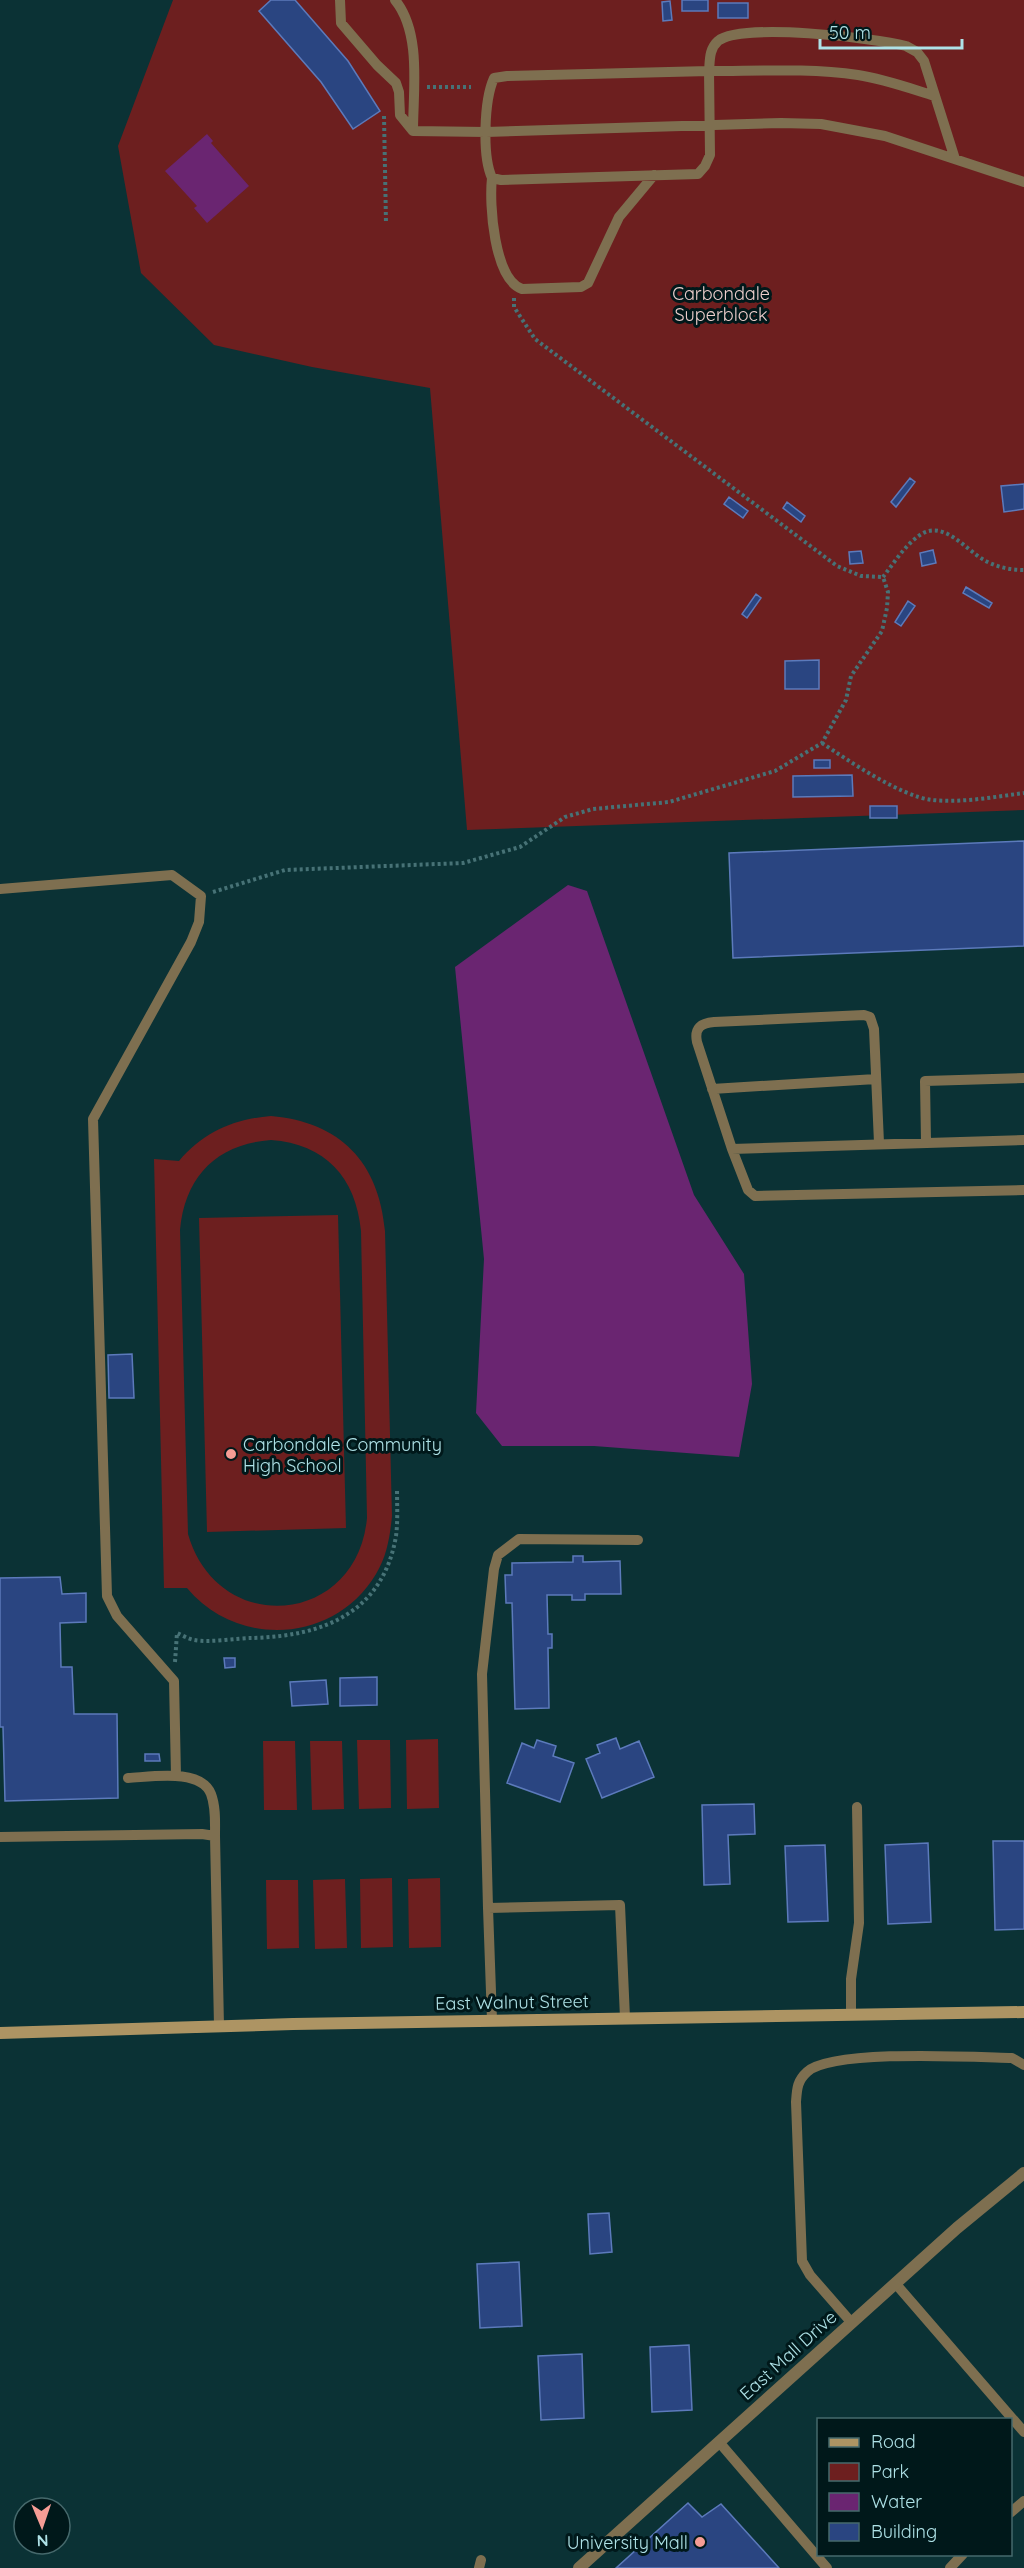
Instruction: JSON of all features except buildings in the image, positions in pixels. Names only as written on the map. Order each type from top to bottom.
[{"type":"street","name":"East Walnut Street","points":[[0,2033],[492,2020],[1024,2012]]},
{"type":"street","name":"East Mall Drive","points":[[579,2568],[957,2228],[1024,2173]]},
{"type":"lane","points":[[340,0],[341,23],[377,65],[396,83],[399,92],[400,115],[413,131]]},
{"type":"lane","points":[[395,0],[402,8],[411,33],[413,131]]},
{"type":"lane","points":[[492,178],[501,180],[698,174],[705,166],[710,154],[711,50],[718,41],[728,36],[778,33],[847,36],[894,43],[917,51],[924,61],[955,159]]},
{"type":"lane","points":[[654,175],[619,217],[588,283],[580,287],[522,289],[513,286],[507,279],[496,242],[490,188],[492,178],[487,167],[486,132],[489,89],[494,78],[794,70],[857,75],[890,82],[934,96]]},
{"type":"lane","points":[[413,131],[486,132],[782,123],[849,128],[885,136],[1024,182]]},
{"type":"lane","points":[[0,889],[172,875],[201,896],[199,922],[191,942],[93,1119],[107,1596],[117,1616],[174,1681],[176,1776]]},
{"type":"lane","points":[[879,1143],[873,1021],[864,1015],[704,1023],[695,1034],[732,1149],[748,1190],[755,1196],[1024,1190]]},
{"type":"lane","points":[[927,1142],[925,1081],[1024,1078]]},
{"type":"lane","points":[[712,1089],[876,1079]]},
{"type":"lane","points":[[732,1149],[1024,1140]]},
{"type":"lane","points":[[492,2020],[482,1674],[494,1569],[498,1555],[519,1539],[638,1540]]},
{"type":"lane","points":[[128,1778],[176,1776],[198,1779],[210,1791],[214,1805],[219,2026]]},
{"type":"lane","points":[[851,2014],[851,1979],[859,1923],[857,1807]]},
{"type":"lane","points":[[0,1837],[202,1834],[215,1836]]},
{"type":"lane","points":[[488,1908],[620,1905],[625,2018]]},
{"type":"lane","points":[[852,2322],[816,2282],[802,2261],[796,2112],[798,2083],[808,2071],[823,2063],[862,2057],[1012,2058],[1024,2065]]},
{"type":"lane","points":[[896,2283],[1024,2432]]},
{"type":"lane","points":[[719,2442],[827,2568]]},
{"type":"lane","points":[[1012,2512],[1024,2501]]},
{"type":"lane","points":[[950,2568],[961,2556]]},
{"type":"path","points":[[420,87],[471,87]]},
{"type":"path","points":[[384,109],[386,223]]},
{"type":"path","points":[[513,286],[514,307],[535,339],[837,566],[861,576],[883,577]]},
{"type":"path","points":[[883,577],[910,543],[921,534],[935,530],[951,535],[998,567],[1024,570]]},
{"type":"path","points":[[201,896],[285,870],[463,863],[520,847],[565,817],[593,809],[669,802],[775,771],[822,742],[846,700],[851,675],[882,631],[888,600],[883,577]]},
{"type":"path","points":[[822,742],[848,760],[898,788],[929,800],[955,801],[1024,793]]},
{"type":"path","points":[[174,1681],[177,1633],[194,1640],[286,1637],[319,1629],[344,1617],[367,1598],[382,1579],[391,1558],[396,1534],[397,1490]]},
{"type":"green space","name":"Carbondale Superblock","points":[[173,0],[1024,0],[1024,810],[467,830],[430,388],[312,367],[214,345],[141,273],[118,146]]},
{"type":"green space","points":[[271,1116],[317,1127],[336,1137],[352,1150],[374,1185],[381,1206],[385,1231],[392,1516],[387,1546],[376,1574],[358,1597],[336,1614],[312,1625],[285,1630],[258,1629],[232,1621],[208,1608],[187,1588],[164,1588],[154,1159],[179,1161],[209,1135],[232,1124]],"holes":[[[271,1140],[290,1143],[322,1156],[334,1167],[345,1180],[358,1212],[361,1231],[367,1518],[358,1554],[339,1581],[314,1598],[285,1606],[255,1603],[227,1591],[204,1568],[188,1534],[180,1230],[189,1194],[207,1166],[235,1148],[252,1143]]]},
{"type":"green space","points":[[338,1215],[346,1528],[207,1532],[199,1218]]},
{"type":"green space","points":[[438,1739],[439,1808],[407,1809],[406,1740]]},
{"type":"green space","points":[[357,1740],[390,1740],[391,1808],[359,1809]]},
{"type":"green space","points":[[263,1741],[295,1741],[297,1810],[264,1810]]},
{"type":"green space","points":[[310,1741],[342,1741],[344,1809],[312,1810]]},
{"type":"green space","points":[[392,1878],[393,1947],[361,1948],[360,1879]]},
{"type":"green space","points":[[440,1878],[441,1947],[409,1948],[408,1879]]},
{"type":"green space","points":[[345,1879],[347,1948],[315,1949],[313,1880]]},
{"type":"green space","points":[[266,1880],[298,1880],[299,1948],[267,1949]]},
{"type":"water","points":[[207,134],[213,141],[211,143],[249,186],[207,223],[194,208],[197,206],[165,171]]},
{"type":"water","points":[[568,885],[587,891],[694,1195],[744,1274],[752,1384],[739,1457],[594,1446],[502,1446],[476,1413],[484,1259],[455,967]]},
{"type":"place","name":"Carbondale Community High School","points":[[231,1454]]},
{"type":"place","name":"University Mall","points":[[700,2542]]}]
